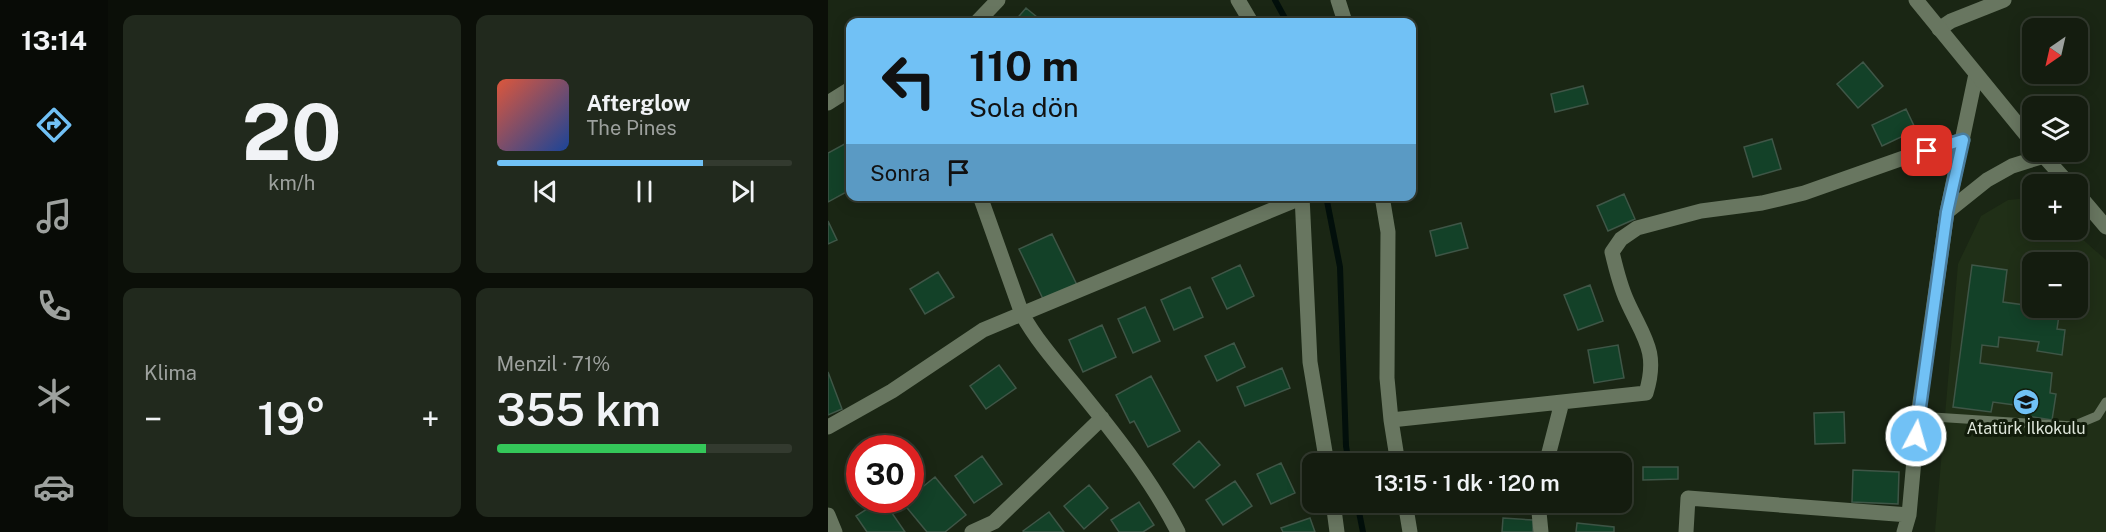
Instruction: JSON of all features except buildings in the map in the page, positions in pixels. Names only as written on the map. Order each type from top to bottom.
[{"type":"street","points":[[981,18],[998,0]]},
{"type":"street","points":[[1238,0],[1249,18]]},
{"type":"street","points":[[1338,0],[1344,18]]},
{"type":"street","points":[[1916,0],[2022,130]]},
{"type":"street","points":[[1939,29],[1951,21],[2004,0]]},
{"type":"street","points":[[1904,532],[1909,515],[1918,416],[1947,212],[1976,74]]},
{"type":"street","points":[[828,103],[846,92]]},
{"type":"street","points":[[1391,420],[1646,393],[1651,376],[1651,353],[1627,301],[1612,252],[1621,239],[1637,228],[1701,211],[1762,203],[1804,193],[1909,156],[1963,140]]},
{"type":"street","points":[[1947,212],[1987,180],[2022,162]]},
{"type":"street","points":[[2049,162],[2060,174]]},
{"type":"street","points":[[982,201],[1031,330],[1102,418],[1165,506],[1178,532]]},
{"type":"street","points":[[828,427],[892,391],[983,330],[1293,201]]},
{"type":"street","points":[[1303,201],[1310,362],[1325,453]]},
{"type":"street","points":[[1383,201],[1388,232],[1387,378],[1396,453]]},
{"type":"street","points":[[2088,206],[2106,227]]},
{"type":"street","points":[[1549,453],[1562,402]]},
{"type":"street","points":[[972,532],[997,527],[1102,418]]},
{"type":"street","points":[[1686,532],[1688,498],[1909,515]]},
{"type":"street","points":[[1334,513],[1336,532]]},
{"type":"street","points":[[1407,513],[1410,532]]},
{"type":"street","points":[[1539,513],[1541,532]]},
{"type":"street","points":[[828,515],[835,532]]},
{"type":"lane","points":[[1918,416],[2073,426],[2097,416],[2106,402]]},
{"type":"shaded area","name":"Atatürk İlkokulu","points":[[2022,199],[2022,240],[2083,240],[2106,260],[2106,532],[1935,532],[1958,264],[1981,216],[2008,200]]},
{"type":"waterway","points":[[1275,0],[1285,18]]},
{"type":"waterway","points":[[1327,201],[1340,267],[1347,453]]},
{"type":"waterway","points":[[1359,513],[1363,532]]},
{"type":"place","name":"Atatürk İlkokulu","points":[[2026,402]]},
{"type":"route","points":[[1916,436],[1947,212],[1963,140],[1927,151]]}]
